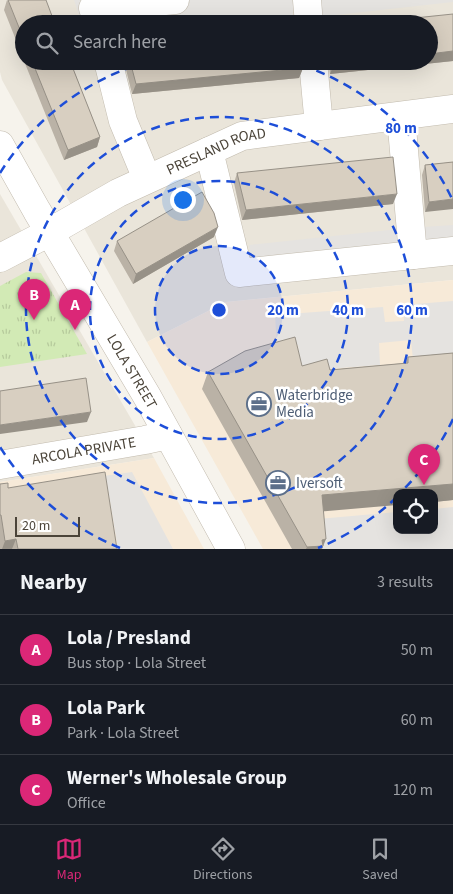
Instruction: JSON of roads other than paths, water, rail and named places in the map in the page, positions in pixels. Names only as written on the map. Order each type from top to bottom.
[{"type":"street","points":[[96,15],[94,8],[174,0]]},
{"type":"street","points":[[307,0],[308,15]]},
{"type":"street","points":[[110,70],[124,121],[147,179]]},
{"type":"street","points":[[314,70],[319,126]]},
{"type":"street","name":"PRESLAND ROAD","points":[[0,258],[118,193],[242,136],[453,109]]},
{"type":"street","points":[[401,116],[413,255]]},
{"type":"street","name":"LOLA STREET","points":[[0,145],[143,390],[231,549]]},
{"type":"street","points":[[209,151],[239,273],[453,251]]},
{"type":"street","name":"ARCOLA PRIVATE","points":[[0,465],[168,435]]},
{"type":"place","name":"Lola Park","points":[[34,320]]},
{"type":"place","name":"Lola / Presland","points":[[75,330]]},
{"type":"place","name":"Waterbridge Media","points":[[259,404]]},
{"type":"place","name":"Iversoft","points":[[278,483]]},
{"type":"place","name":"Werner's Wholesale Group","points":[[424,485]]}]
